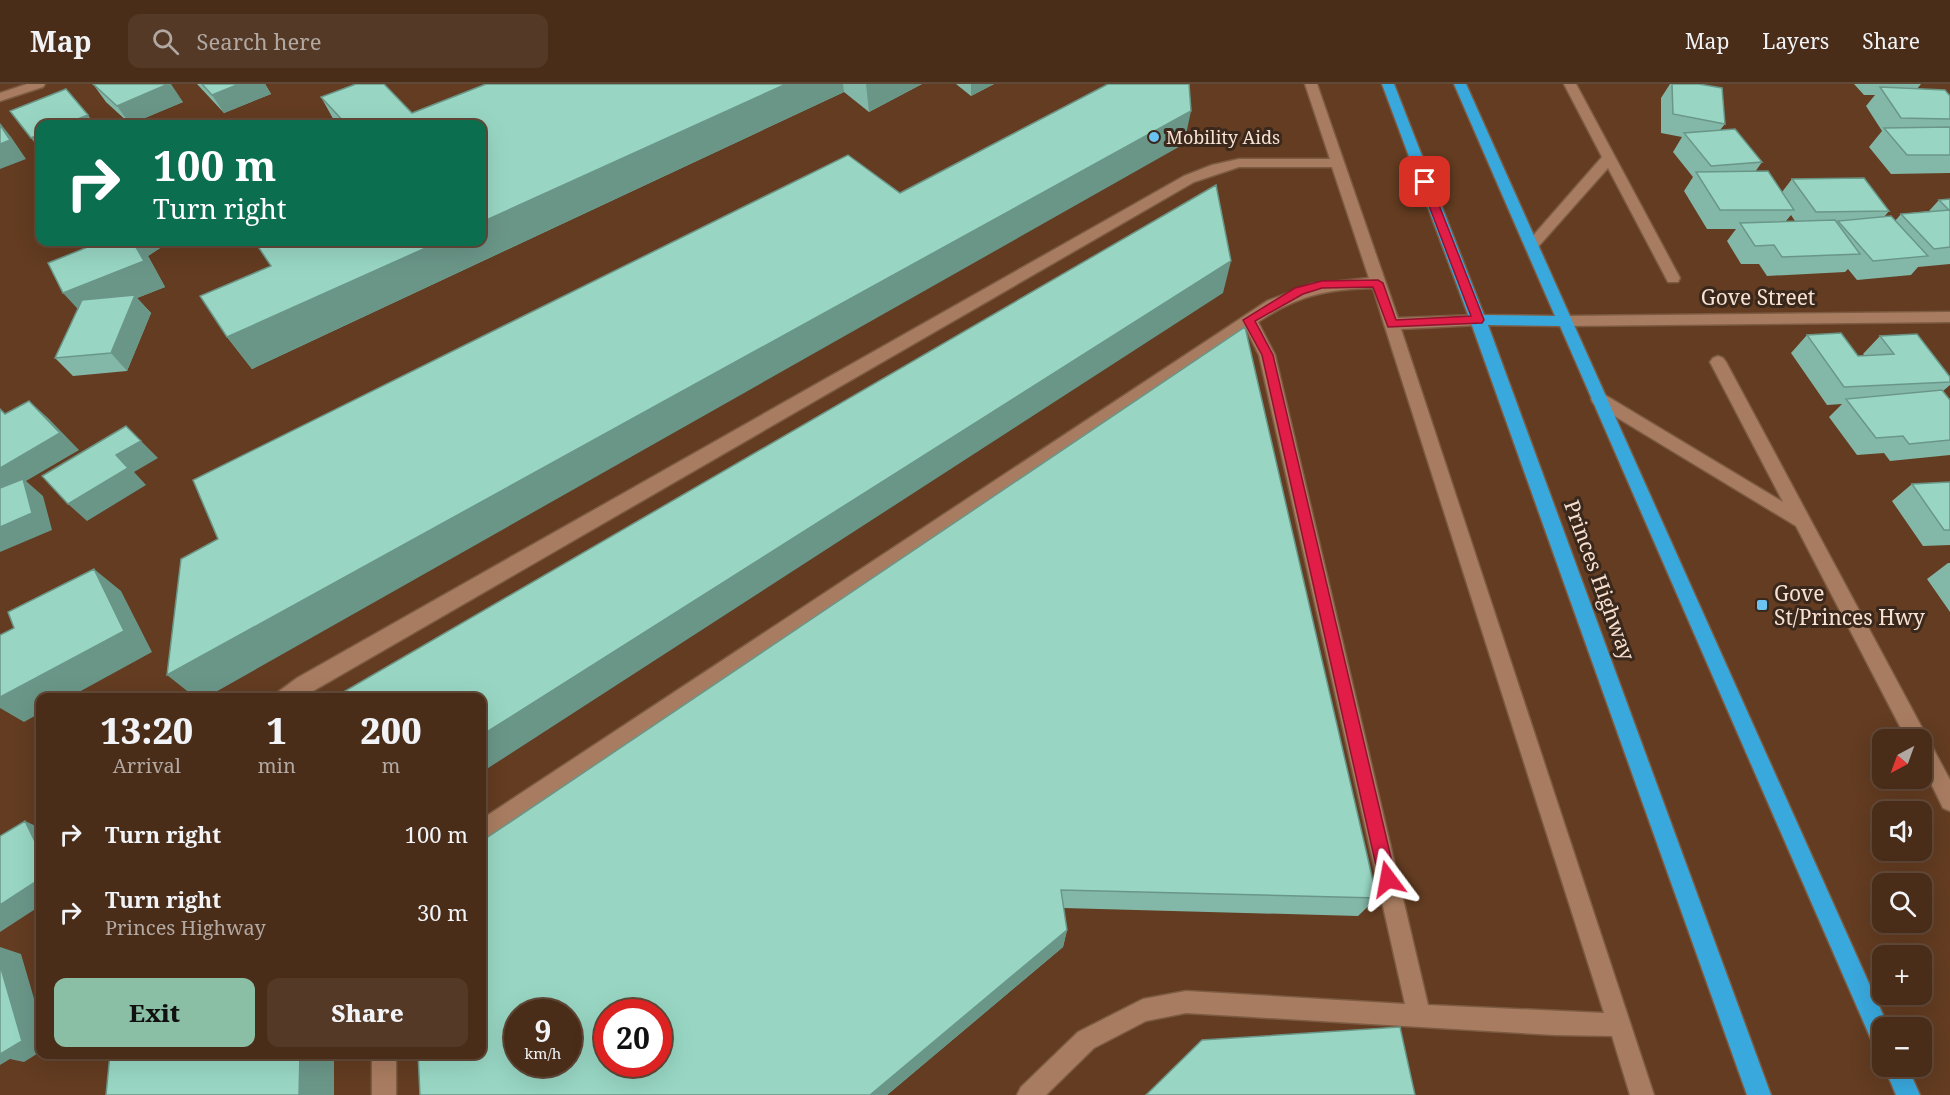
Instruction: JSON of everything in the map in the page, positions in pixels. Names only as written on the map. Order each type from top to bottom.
[{"type":"highway","name":"Princes Highway","points":[[1388,84],[1478,320],[1759,1095]]},
{"type":"highway","points":[[1460,84],[1873,1017]]},
{"type":"highway","points":[[1478,320],[1566,321]]},
{"type":"highway","points":[[1900,1077],[1908,1095]]},
{"type":"street","points":[[0,97],[39,84]]},
{"type":"street","points":[[1311,84],[1392,324],[1642,1095]]},
{"type":"street","points":[[1570,84],[1673,278]]},
{"type":"street","points":[[1532,245],[1609,158]]},
{"type":"street","points":[[292,693],[1189,179],[1216,168],[1239,164],[1337,162]]},
{"type":"street","points":[[486,827],[1249,320],[1299,291],[1322,285],[1378,283]]},
{"type":"street","name":"Gove Street","points":[[1566,321],[1950,317]]},
{"type":"street","points":[[1249,320],[1267,355],[1419,1016]]},
{"type":"street","points":[[1392,324],[1478,320]]},
{"type":"street","points":[[1718,362],[1912,729]]},
{"type":"street","points":[[1599,399],[1804,523]]},
{"type":"street","points":[[1932,766],[1950,801]]},
{"type":"street","points":[[1029,1095],[1086,1040],[1143,1010],[1186,1002],[1620,1025]]},
{"type":"street","points":[[384,1059],[384,1095]]},
{"type":"building","points":[[93,84],[168,84],[117,106]]},
{"type":"building","points":[[202,84],[239,84],[212,95]]},
{"type":"building","points":[[356,84],[384,84],[412,113],[486,84],[786,84],[486,220],[486,120],[342,120],[321,97]]},
{"type":"building","points":[[1108,84],[1189,84],[1191,111],[167,675],[181,559],[218,539],[193,480],[848,155],[900,193]]},
{"type":"building","points":[[1672,84],[1699,84],[1722,88],[1725,124],[1673,114]]},
{"type":"building","points":[[1880,87],[1945,90],[1950,96],[1950,119],[1901,118]]},
{"type":"building","points":[[66,89],[88,115],[75,120],[36,120],[36,136],[31,138],[10,111]]},
{"type":"building","points":[[0,125],[10,140],[0,144]]},
{"type":"building","points":[[1950,127],[1950,155],[1907,155],[1884,128]]},
{"type":"building","points":[[1735,129],[1762,162],[1711,166],[1684,133]]},
{"type":"building","points":[[1768,171],[1794,210],[1720,210],[1696,172]]},
{"type":"building","points":[[1864,178],[1889,211],[1816,212],[1792,179]]},
{"type":"building","points":[[1216,185],[1231,261],[486,732],[486,693],[342,693]]},
{"type":"building","points":[[1950,199],[1950,247],[1934,249],[1901,214],[1949,210],[1939,200]]},
{"type":"building","points":[[1891,216],[1928,256],[1873,261],[1838,221]]},
{"type":"building","points":[[1835,220],[1860,254],[1782,257],[1774,245],[1755,246],[1740,223]]},
{"type":"building","points":[[135,246],[144,261],[63,293],[48,263],[88,247]]},
{"type":"building","points":[[258,246],[430,246],[227,337],[200,296],[271,266]]},
{"type":"building","points":[[135,295],[111,353],[55,358],[82,300]]},
{"type":"building","points":[[1245,327],[1377,898],[1061,890],[1067,930],[870,1095],[420,1095],[418,1059],[486,1059],[486,838]]},
{"type":"building","points":[[1841,333],[1858,356],[1894,354],[1880,336],[1917,334],[1950,377],[1950,382],[1844,387],[1807,335]]},
{"type":"building","points":[[1942,390],[1950,400],[1950,440],[1909,444],[1903,436],[1876,438],[1846,399]]},
{"type":"building","points":[[29,401],[60,433],[0,468],[0,409],[5,414]]},
{"type":"building","points":[[126,426],[141,441],[116,455],[128,468],[68,504],[42,476]]},
{"type":"building","points":[[23,479],[32,513],[0,527],[0,488]]},
{"type":"building","points":[[1950,482],[1950,530],[1944,530],[1912,484]]},
{"type":"building","points":[[94,569],[124,631],[0,697],[0,635],[14,628],[8,612]]},
{"type":"building","points":[[25,821],[36,844],[36,882],[0,905],[0,836]]},
{"type":"building","points":[[0,965],[22,1041],[0,1054]]},
{"type":"building","points":[[1400,1027],[1415,1095],[1146,1095],[1202,1040]]},
{"type":"building","points":[[110,1059],[300,1059],[299,1095],[106,1095]]},
{"type":"place","name":"Mobility Aids","points":[[1154,137]]},
{"type":"place","name":"Gove St/Princes Hwy","points":[[1762,605]]},
{"type":"route","points":[[1388,879],[1267,355],[1249,320],[1299,291],[1322,285],[1378,283],[1392,324],[1478,320],[1425,182]]}]
